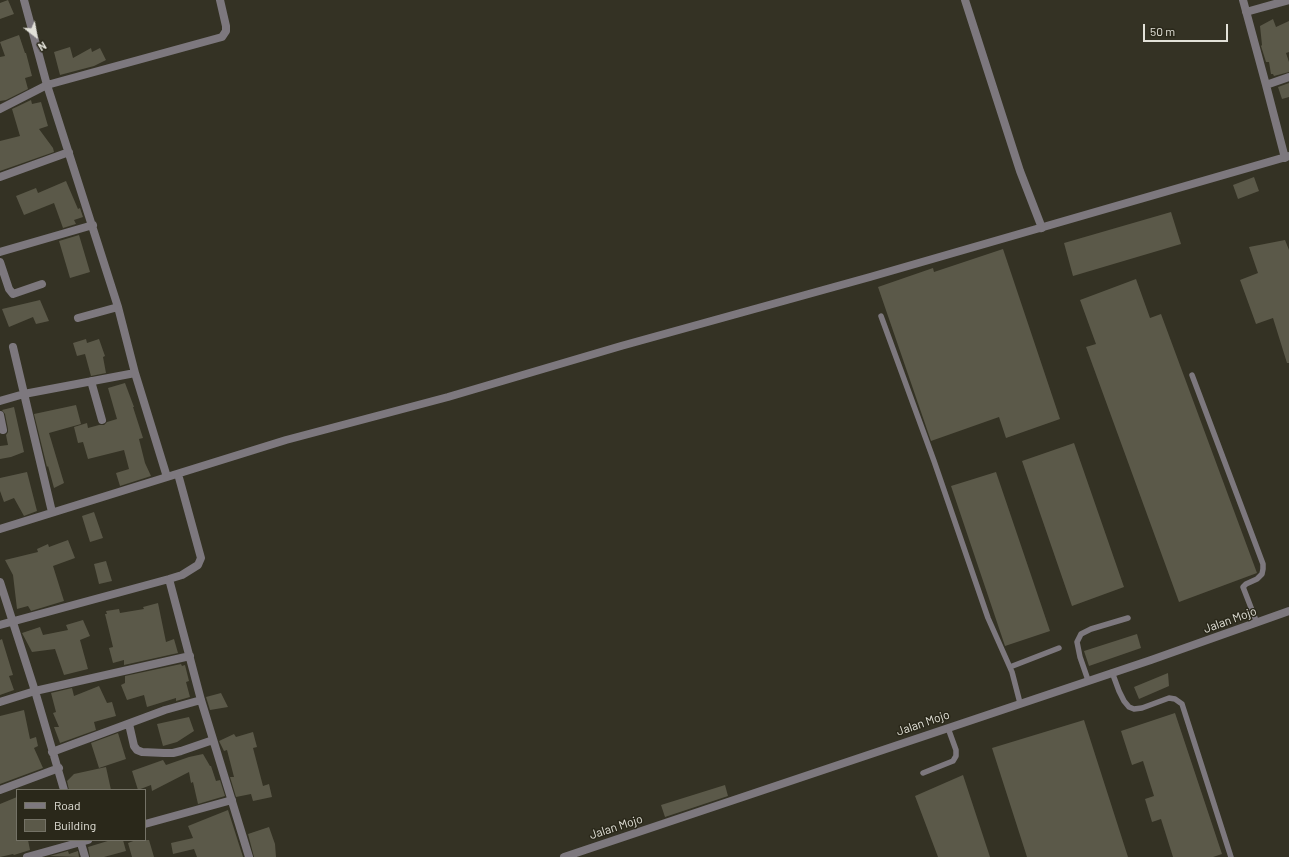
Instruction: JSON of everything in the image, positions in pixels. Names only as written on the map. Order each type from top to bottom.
[{"type":"street","points":[[24,0],[47,85],[118,307],[135,373],[167,477]]},
{"type":"street","points":[[0,109],[47,85],[222,37],[226,31],[226,26],[220,0]]},
{"type":"street","points":[[965,0],[1020,171],[1042,228]]},
{"type":"street","points":[[0,529],[286,440],[448,397],[1287,157],[1243,0]]},
{"type":"street","points":[[1246,12],[1289,0]]},
{"type":"street","points":[[1266,85],[1289,77]]},
{"type":"street","points":[[0,177],[69,152]]},
{"type":"street","points":[[0,252],[92,225]]},
{"type":"street","points":[[0,262],[9,289],[13,294],[42,284]]},
{"type":"street","points":[[78,318],[118,307]]},
{"type":"street","points":[[13,347],[52,512]]},
{"type":"street","points":[[0,401],[24,394],[135,373]]},
{"type":"street","points":[[91,381],[102,420]]},
{"type":"street","points":[[0,414],[3,430]]},
{"type":"street","points":[[0,625],[169,579],[194,569],[200,564],[201,558],[178,474]]},
{"type":"street","points":[[169,579],[201,700],[249,857]]},
{"type":"street","points":[[0,582],[35,691],[52,752],[59,768],[64,789]]},
{"type":"street","name":"Jalan Mojo","points":[[564,857],[948,728],[1289,611]]},
{"type":"street","points":[[0,702],[35,691],[190,656]]},
{"type":"street","points":[[52,752],[165,710],[201,700]]},
{"type":"street","points":[[129,724],[134,746],[137,750],[142,752],[164,754],[173,753],[213,740]]},
{"type":"street","points":[[0,790],[59,768]]},
{"type":"street","points":[[146,824],[232,800]]},
{"type":"street","points":[[27,857],[83,841],[85,857]]},
{"type":"lane","points":[[881,316],[934,461],[988,618],[1010,667],[1020,703]]},
{"type":"lane","points":[[1192,375],[1264,564],[1262,574],[1257,579],[1243,587],[1257,623]]},
{"type":"lane","points":[[1088,680],[1080,657],[1077,642],[1081,634],[1091,629],[1128,618]]},
{"type":"lane","points":[[1010,667],[1058,648]]},
{"type":"lane","points":[[1112,672],[1119,691],[1129,707],[1134,709],[1142,708],[1169,698],[1175,699],[1182,704],[1231,857]]},
{"type":"lane","points":[[923,773],[953,761],[956,756],[956,750],[948,728]]},
{"type":"building","points":[[8,0],[14,14],[0,19],[0,3]]},
{"type":"building","points":[[1273,19],[1276,27],[1289,21],[1289,52],[1286,53],[1289,62],[1289,72],[1274,76],[1271,74],[1269,62],[1266,62],[1261,46],[1260,26]]},
{"type":"building","points":[[19,35],[26,53],[32,76],[25,78],[28,89],[6,100],[0,101],[0,57],[5,56],[0,42]]},
{"type":"building","points":[[70,47],[73,58],[91,48],[92,52],[100,48],[106,60],[94,66],[60,75],[54,52]]},
{"type":"building","points":[[1289,83],[1289,97],[1282,99],[1278,87]]},
{"type":"building","points":[[31,100],[32,104],[41,102],[48,126],[39,129],[53,148],[54,152],[0,171],[0,141],[20,136],[12,109]]},
{"type":"building","points":[[1254,177],[1259,191],[1238,199],[1233,185]]},
{"type":"building","points":[[66,181],[83,217],[74,220],[76,224],[63,228],[54,203],[24,215],[16,196],[36,188],[38,193]]},
{"type":"building","points":[[1171,212],[1181,244],[1073,276],[1064,243]]},
{"type":"building","points":[[79,235],[90,272],[70,278],[59,241]]},
{"type":"building","points":[[1285,240],[1289,250],[1289,363],[1287,363],[1273,318],[1256,324],[1240,280],[1258,273],[1249,247]]},
{"type":"building","points":[[1003,249],[1060,419],[1006,438],[999,417],[931,441],[878,287],[933,268],[934,272]]},
{"type":"building","points":[[1136,279],[1150,318],[1161,314],[1257,573],[1179,602],[1086,347],[1096,344],[1080,300]]},
{"type":"building","points":[[40,300],[49,321],[36,324],[33,317],[9,327],[2,309]]},
{"type":"building","points":[[86,339],[87,343],[99,339],[105,356],[103,357],[106,373],[91,376],[85,354],[77,356],[73,343]]},
{"type":"building","points":[[125,383],[143,438],[139,439],[145,463],[151,476],[120,486],[116,473],[129,469],[124,450],[88,459],[83,442],[78,443],[74,427],[87,423],[88,428],[104,425],[107,422],[117,419],[108,388]]},
{"type":"building","points":[[76,405],[81,424],[49,433],[64,483],[54,488],[48,466],[47,467],[34,414]]},
{"type":"building","points":[[14,407],[24,452],[0,459],[0,446],[8,445],[6,435],[8,429],[5,414],[2,410]]},
{"type":"building","points":[[1074,443],[1124,587],[1072,606],[1022,461]]},
{"type":"building","points":[[27,472],[37,511],[24,516],[14,498],[4,502],[0,491],[0,478]]},
{"type":"building","points":[[996,472],[1050,631],[1005,646],[951,486]]},
{"type":"building","points":[[94,512],[103,538],[90,542],[82,516]]},
{"type":"building","points":[[68,540],[75,558],[53,566],[64,601],[31,611],[28,606],[17,609],[13,575],[5,560],[38,552],[37,549],[48,544],[49,547]]},
{"type":"building","points":[[106,561],[112,581],[99,584],[94,564]]},
{"type":"building","points":[[158,603],[166,642],[174,639],[178,653],[124,665],[124,660],[113,663],[109,648],[113,647],[105,614],[107,614],[106,611],[119,609],[120,613],[144,609],[143,607]]},
{"type":"building","points":[[83,620],[90,636],[80,640],[88,669],[64,675],[55,649],[32,652],[22,633],[40,627],[43,635],[68,630],[66,625]]},
{"type":"building","points":[[1137,634],[1141,648],[1089,666],[1084,651]]},
{"type":"building","points":[[2,639],[13,675],[9,676],[14,690],[0,695],[0,640]]},
{"type":"building","points":[[181,664],[182,666],[185,665],[189,681],[186,682],[190,697],[176,701],[176,698],[147,707],[144,695],[127,700],[121,685],[125,683],[125,676]]},
{"type":"building","points":[[1168,673],[1169,686],[1139,699],[1134,687]]},
{"type":"building","points":[[99,686],[107,703],[112,702],[116,716],[94,722],[96,730],[60,743],[54,727],[59,727],[53,713],[56,712],[51,693],[72,688],[74,696]]},
{"type":"building","points":[[221,693],[228,707],[210,710],[206,697]]},
{"type":"building","points":[[24,710],[30,739],[36,737],[38,746],[34,748],[43,768],[0,784],[0,716]]},
{"type":"building","points":[[1175,713],[1222,854],[1213,857],[1173,857],[1161,819],[1152,822],[1145,799],[1154,796],[1143,761],[1132,765],[1121,731]]},
{"type":"building","points":[[189,717],[194,731],[177,742],[163,746],[157,724]]},
{"type":"building","points":[[1084,720],[1128,857],[1027,857],[992,748]]},
{"type":"building","points":[[253,732],[257,747],[253,748],[263,786],[269,784],[272,797],[253,801],[251,794],[236,797],[230,777],[234,777],[227,750],[224,751],[219,741],[234,734],[236,737]]},
{"type":"building","points":[[118,733],[126,759],[99,768],[91,743]]},
{"type":"building","points":[[203,754],[211,766],[216,781],[220,780],[225,796],[198,804],[189,772],[152,791],[151,785],[138,789],[132,771],[163,760],[166,765]]},
{"type":"building","points":[[106,767],[111,789],[69,789],[67,781],[74,774]]},
{"type":"building","points":[[963,775],[990,857],[938,857],[915,796]]},
{"type":"building","points":[[725,785],[728,796],[665,817],[661,805]]},
{"type":"building","points":[[16,797],[16,841],[28,841],[30,850],[14,855],[0,857],[0,804]]},
{"type":"building","points":[[228,810],[243,857],[197,857],[194,849],[173,854],[171,843],[193,838],[188,826]]},
{"type":"building","points":[[269,827],[275,844],[276,857],[254,857],[248,834]]},
{"type":"building","points":[[149,840],[154,857],[132,857],[128,843],[133,841]]},
{"type":"building","points":[[108,841],[123,841],[126,851],[104,857],[90,857],[88,847]]},
{"type":"building","points":[[68,851],[69,854],[78,851],[79,857],[50,856]]}]
